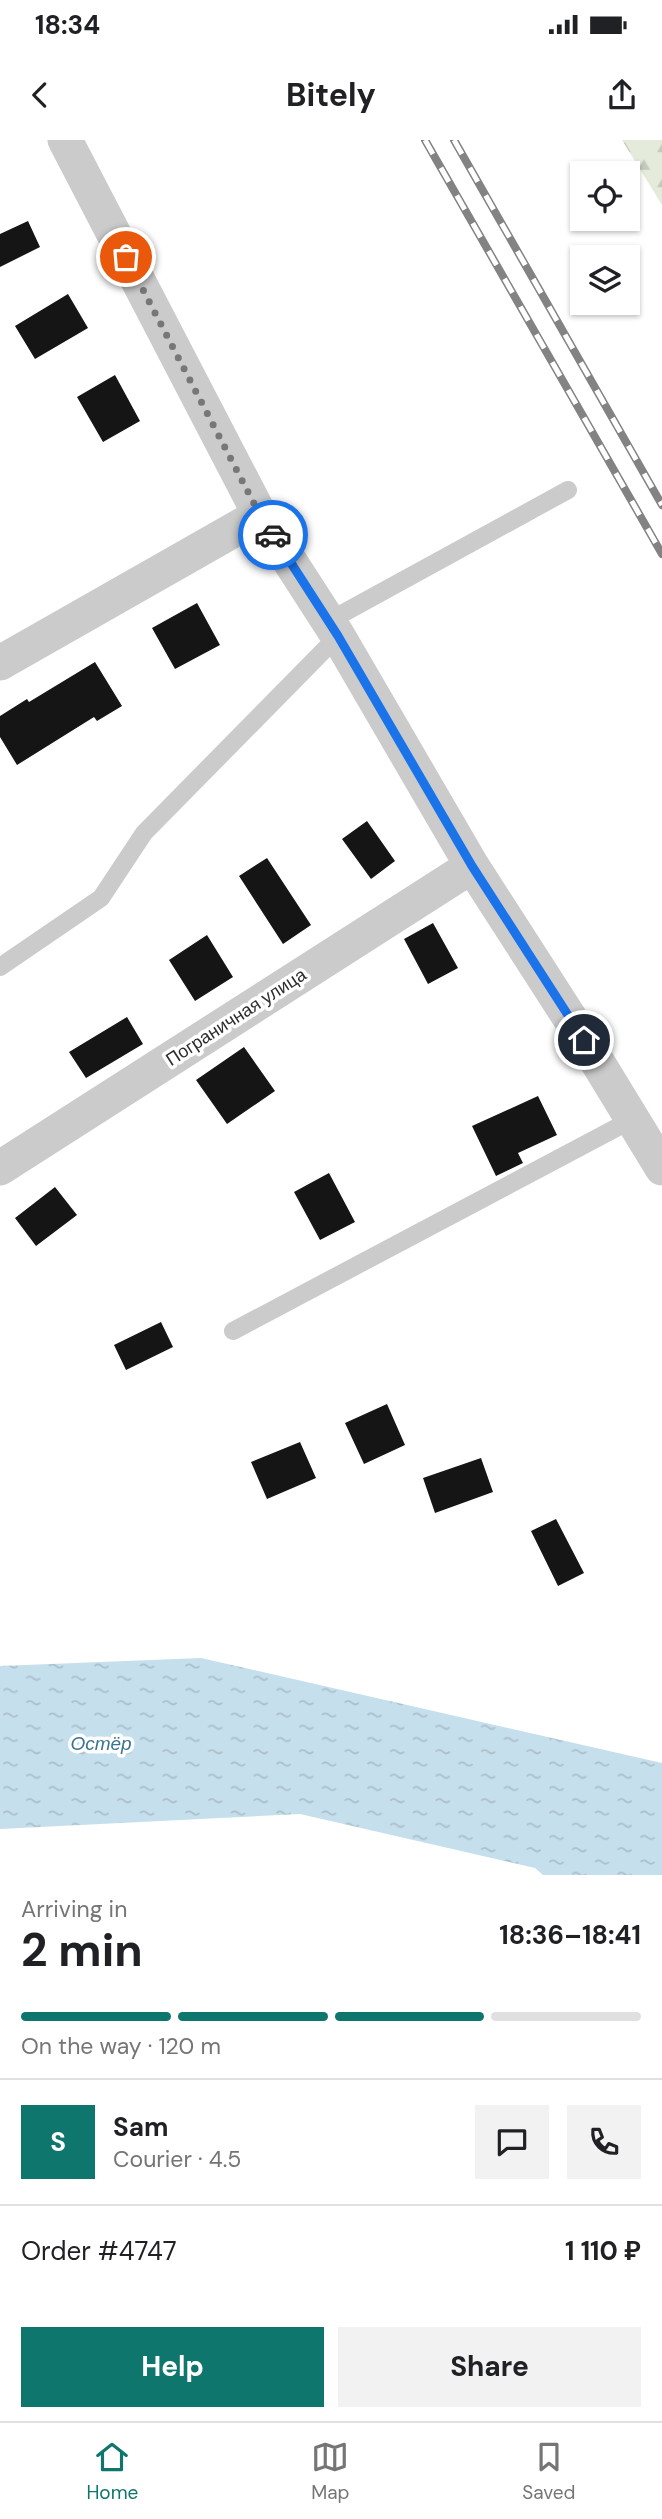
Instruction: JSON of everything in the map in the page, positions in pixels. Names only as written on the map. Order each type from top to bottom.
[{"type":"street","points":[[65,140],[260,515],[338,636],[472,866],[662,1168]]},
{"type":"street","points":[[0,663],[260,515]]},
{"type":"street","name":"Пограничная улица","points":[[0,1168],[472,866]]},
{"type":"lane","points":[[0,967],[101,898],[144,833],[338,636],[338,616],[568,490]]},
{"type":"lane","points":[[233,1331],[633,1119]]},
{"type":"green space","points":[[622,140],[662,140],[662,205],[640,169],[640,161],[635,161]]},
{"type":"water","name":"Остёр","points":[[201,1658],[662,1763],[662,1875],[543,1875],[535,1868],[300,1814],[0,1829],[0,1666]]},
{"type":"building","points":[[28,221],[40,247],[0,267],[0,234]]},
{"type":"building","points":[[68,294],[88,328],[35,359],[15,326]]},
{"type":"building","points":[[115,375],[140,421],[103,442],[77,397]]},
{"type":"building","points":[[197,603],[220,645],[175,669],[152,628]]},
{"type":"building","points":[[95,662],[122,706],[97,721],[94,717],[17,765],[0,737],[0,716],[27,699],[29,702]]},
{"type":"building","points":[[367,821],[395,861],[371,879],[342,839]]},
{"type":"building","points":[[267,858],[311,925],[283,944],[239,876]]},
{"type":"building","points":[[433,923],[458,968],[428,984],[404,939]]},
{"type":"building","points":[[207,935],[233,977],[195,1001],[169,960]]},
{"type":"building","points":[[127,1017],[143,1044],[86,1078],[69,1052]]},
{"type":"building","points":[[244,1047],[275,1091],[227,1124],[196,1080]]},
{"type":"building","points":[[538,1096],[557,1135],[518,1153],[523,1163],[496,1176],[472,1126]]},
{"type":"building","points":[[329,1173],[355,1222],[320,1240],[294,1192]]},
{"type":"building","points":[[55,1187],[77,1215],[36,1246],[15,1218]]},
{"type":"building","points":[[161,1322],[173,1347],[126,1370],[114,1345]]},
{"type":"building","points":[[387,1404],[405,1445],[364,1464],[345,1423]]},
{"type":"building","points":[[300,1442],[316,1478],[267,1499],[251,1462]]},
{"type":"building","points":[[481,1458],[493,1492],[435,1513],[423,1478]]},
{"type":"building","points":[[556,1519],[584,1573],[558,1586],[531,1531]]},
{"type":"railway","points":[[425,140],[662,554]]},
{"type":"railway","points":[[454,140],[662,505]]},
{"type":"way so far","points":[[126,257],[260,515],[273,535]]},
{"type":"route","points":[[273,535],[338,636],[472,866],[584,1040]]}]
